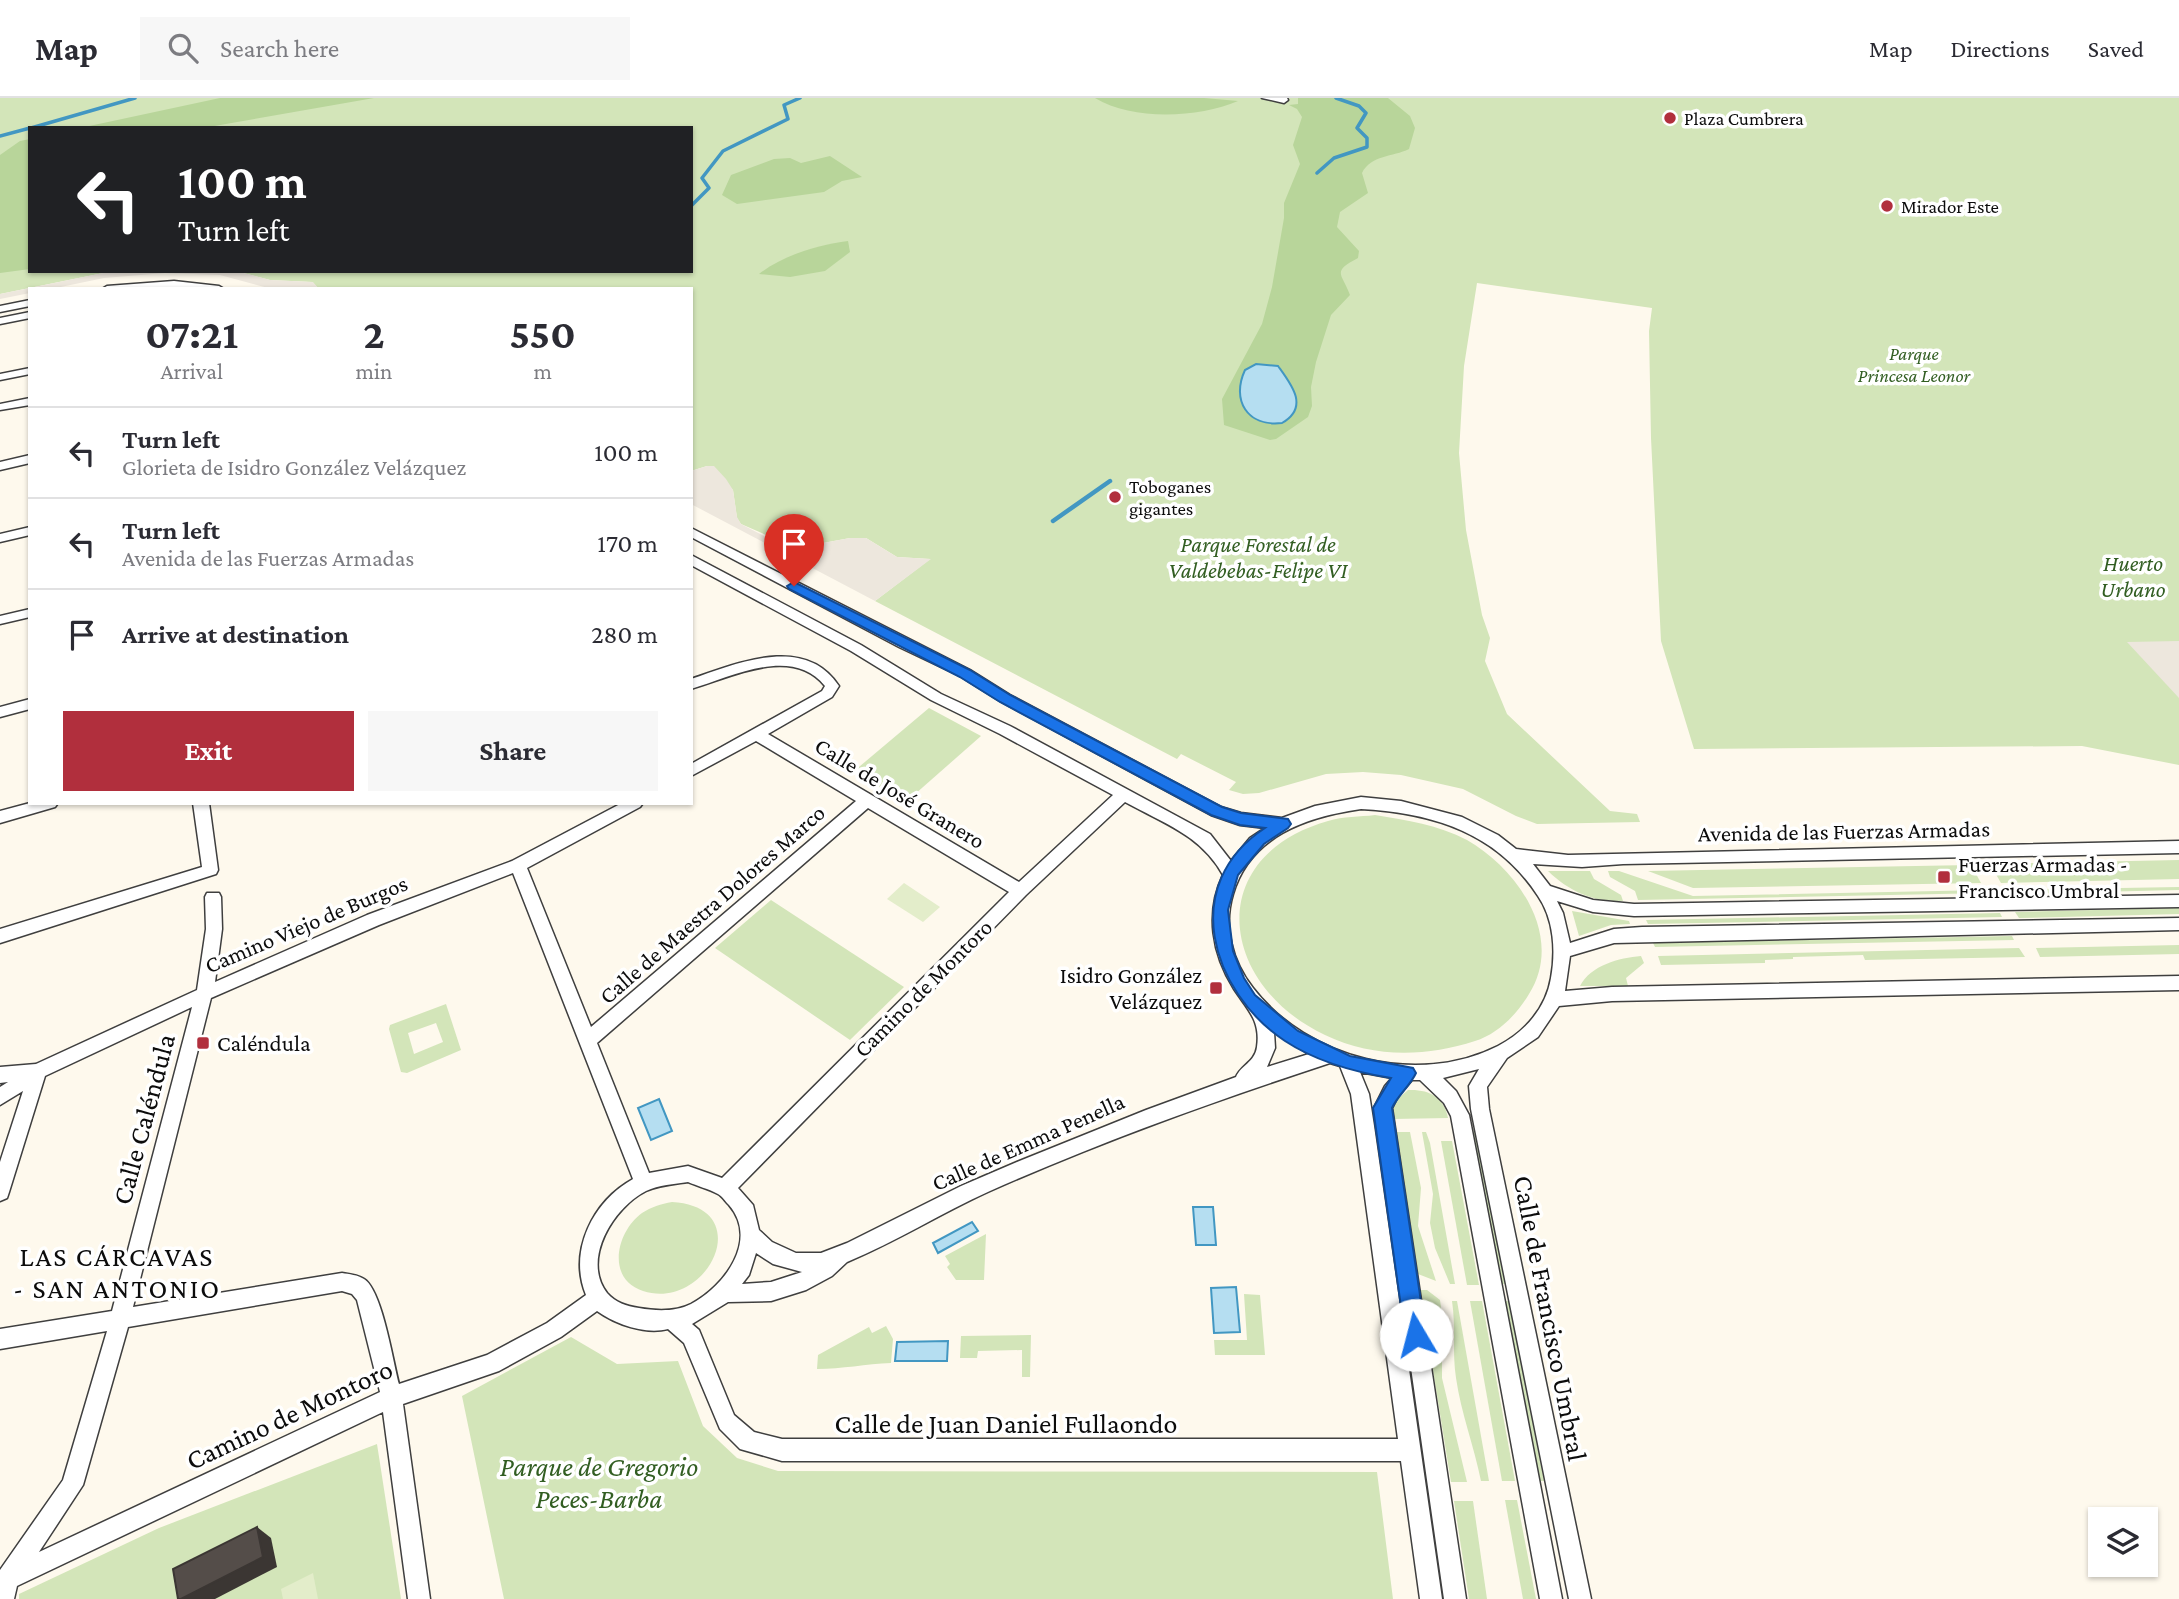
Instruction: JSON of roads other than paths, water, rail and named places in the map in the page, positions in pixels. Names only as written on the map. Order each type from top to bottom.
[{"type":"street","points":[[1266,98],[1284,100]]},
{"type":"street","points":[[134,287],[174,284],[201,287]]},
{"type":"street","points":[[0,309],[28,303]]},
{"type":"street","points":[[0,321],[28,315]]},
{"type":"street","points":[[0,377],[28,370]]},
{"type":"street","points":[[0,407],[28,401]]},
{"type":"street","points":[[0,466],[28,459]]},
{"type":"street","points":[[0,538],[28,531]]},
{"type":"street","points":[[693,533],[904,645],[965,673],[1005,698],[1216,811],[1240,819],[1283,824]]},
{"type":"street","points":[[693,560],[856,648],[936,697],[1005,730],[1204,838],[1220,855],[1230,873]]},
{"type":"street","points":[[0,620],[28,613]]},
{"type":"street","points":[[693,683],[749,666],[795,661],[813,666],[826,676],[832,686],[827,694],[693,770]]},
{"type":"street","points":[[0,712],[28,705]]},
{"type":"street","name":"Calle de José Granero","points":[[756,734],[1020,891]]},
{"type":"street","name":"Camino de Montoro","points":[[727,1186],[1020,891],[1124,794]]},
{"type":"street","name":"Calle de Maestra Dolores Marco","points":[[587,1041],[867,800]]},
{"type":"street","points":[[1361,803],[1393,804],[1456,820],[1485,834],[1511,853],[1530,871],[1558,925],[1563,952],[1562,975],[1553,999],[1531,1032],[1500,1054],[1464,1067],[1416,1073],[1348,1063],[1328,1056],[1292,1036],[1261,1012],[1236,981],[1224,951],[1220,910],[1230,873],[1258,840],[1301,815],[1330,807],[1361,803]]},
{"type":"street","points":[[0,817],[43,805]]},
{"type":"street","points":[[0,936],[210,870],[201,805]]},
{"type":"street","name":"Camino Viejo de Burgos","points":[[0,1097],[38,1071],[204,994],[373,919],[518,865],[631,805]]},
{"type":"street","name":"Avenida de las Fuerzas Armadas","points":[[1511,853],[1537,860],[1596,861],[1636,857],[2179,847]]},
{"type":"street","points":[[518,865],[644,1183]]},
{"type":"street","points":[[1542,890],[1581,904],[1619,910],[2179,901]]},
{"type":"street","name":"Calle Caléndula","points":[[3,1586],[72,1486],[120,1318],[204,994],[214,929],[213,897]]},
{"type":"street","points":[[1563,952],[1614,936],[1642,934],[2179,924]]},
{"type":"street","points":[[1553,999],[1612,994],[2179,983]]},
{"type":"street","name":"Calle de Emma Penella","points":[[1234,1083],[1261,1064],[1267,1050],[1267,1035],[1261,1012]]},
{"type":"street","name":"Calle de Francisco Umbral","points":[[1500,1054],[1478,1086],[1480,1109],[1580,1599]]},
{"type":"street","name":"Calle de Emma Penella","points":[[753,1237],[761,1246],[796,1263],[816,1263],[845,1254],[979,1187],[1108,1131],[1234,1083],[1328,1056]]},
{"type":"street","points":[[1348,1063],[1360,1094],[1431,1599]]},
{"type":"street","points":[[0,1075],[38,1071],[0,1192]]},
{"type":"street","points":[[1416,1073],[1391,1091],[1383,1108],[1455,1599]]},
{"type":"street","points":[[1416,1073],[1450,1097],[1460,1115],[1551,1599]]},
{"type":"street","points":[[666,1175],[709,1177],[727,1186],[741,1201],[753,1237],[743,1268],[726,1292],[709,1306],[673,1321],[637,1321],[616,1312],[599,1297],[590,1278],[588,1256],[593,1234],[606,1214],[623,1196],[644,1183],[666,1175]]},
{"type":"street","name":"Calle de Emma Penella","points":[[726,1292],[767,1293],[798,1285],[845,1254]]},
{"type":"street","points":[[0,1339],[342,1282],[358,1286],[366,1295],[392,1397],[419,1599]]},
{"type":"street","name":"Camino de Montoro","points":[[3,1586],[392,1397],[492,1364],[554,1329],[599,1297]]},
{"type":"street","name":"Calle de Juan Daniel Fullaondo","points":[[673,1321],[692,1337],[707,1379],[727,1422],[748,1441],[782,1450],[1411,1450]]},
{"type":"water","points":[[1256,364],[1278,366],[1292,388],[1295,410],[1282,423],[1259,421],[1251,416],[1241,401],[1241,381],[1245,370]]},
{"type":"water","points":[[659,1099],[672,1131],[651,1140],[638,1108]]},
{"type":"water","points":[[1193,1207],[1213,1207],[1216,1245],[1196,1245]]},
{"type":"water","points":[[972,1222],[978,1231],[938,1253],[933,1243]]},
{"type":"water","points":[[1236,1287],[1240,1332],[1214,1333],[1211,1288]]},
{"type":"water","points":[[948,1341],[947,1361],[895,1361],[897,1342]]},
{"type":"waterway","points":[[38,126],[135,98]]},
{"type":"waterway","points":[[693,204],[709,188],[702,178],[723,151],[788,119],[784,105],[800,98]]},
{"type":"waterway","points":[[1317,173],[1334,158],[1367,147],[1367,138],[1357,128],[1366,113],[1359,106],[1336,98]]},
{"type":"waterway","points":[[0,136],[28,129]]},
{"type":"waterway","points":[[1053,521],[1110,481]]},
{"type":"place","name":"Plaza Cumbrera","points":[[1670,118]]},
{"type":"place","name":"Mirador Este","points":[[1887,206]]},
{"type":"place","name":"Toboganes gigantes","points":[[1115,497]]},
{"type":"place","name":"Fuerzas Armadas - Francisco Umbral","points":[[1944,877]]},
{"type":"place","name":"Isidro González Velázquez","points":[[1216,988]]},
{"type":"place","name":"Caléndula","points":[[203,1043]]},
{"type":"district","name":"LAS CÁRCAVAS - SAN ANTONIO","points":[[117,1272]]},
{"type":"park label","name":"Parque Princesa Leonor","points":[[1914,364]]},
{"type":"park label","name":"Parque Forestal de Valdebebas-Felipe VI","points":[[1258,557]]},
{"type":"park label","name":"Huerto Urbano","points":[[2133,576]]},
{"type":"park label","name":"Parque de Gregorio Peces-Barba","points":[[599,1482]]}]
